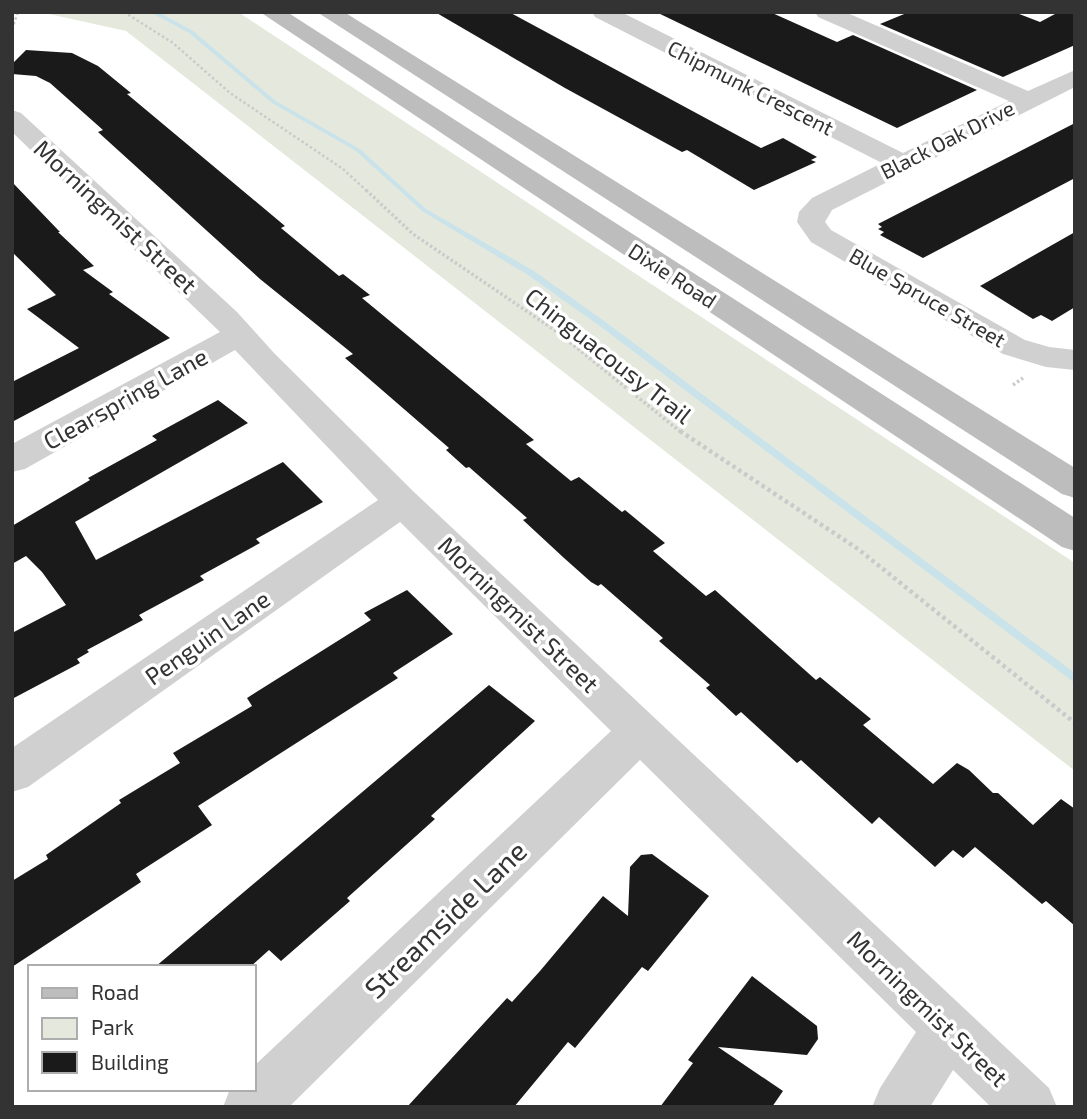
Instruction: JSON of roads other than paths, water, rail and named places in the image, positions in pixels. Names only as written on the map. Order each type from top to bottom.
[{"type":"main road","name":"Dixie Road","points":[[271,12],[1075,537]]},
{"type":"main road","name":"Dixie Road","points":[[328,12],[1075,485]]},
{"type":"street","name":"Chipmunk Crescent","points":[[603,12],[900,162]]},
{"type":"street","points":[[826,12],[1026,99]]},
{"type":"street","name":"Black Oak Drive","points":[[822,204],[900,162],[1075,77]]},
{"type":"street","name":"Morningmist Street","points":[[12,118],[226,319],[238,335],[402,502],[1030,1107]]},
{"type":"street","name":"Blue Spruce Street","points":[[822,204],[813,212],[811,222],[821,236],[1014,347],[1046,357],[1075,360]]},
{"type":"street","name":"Clearspring Lane","points":[[12,460],[238,335]]},
{"type":"street","name":"Penguin Lane","points":[[12,773],[402,502]]},
{"type":"street","name":"Streamside Lane","points":[[250,1107],[641,731]]},
{"type":"street","points":[[899,1107],[949,1028]]},
{"type":"waterway","points":[[153,12],[191,32],[274,102],[358,150],[424,210],[531,273],[604,325],[1075,679]]}]
